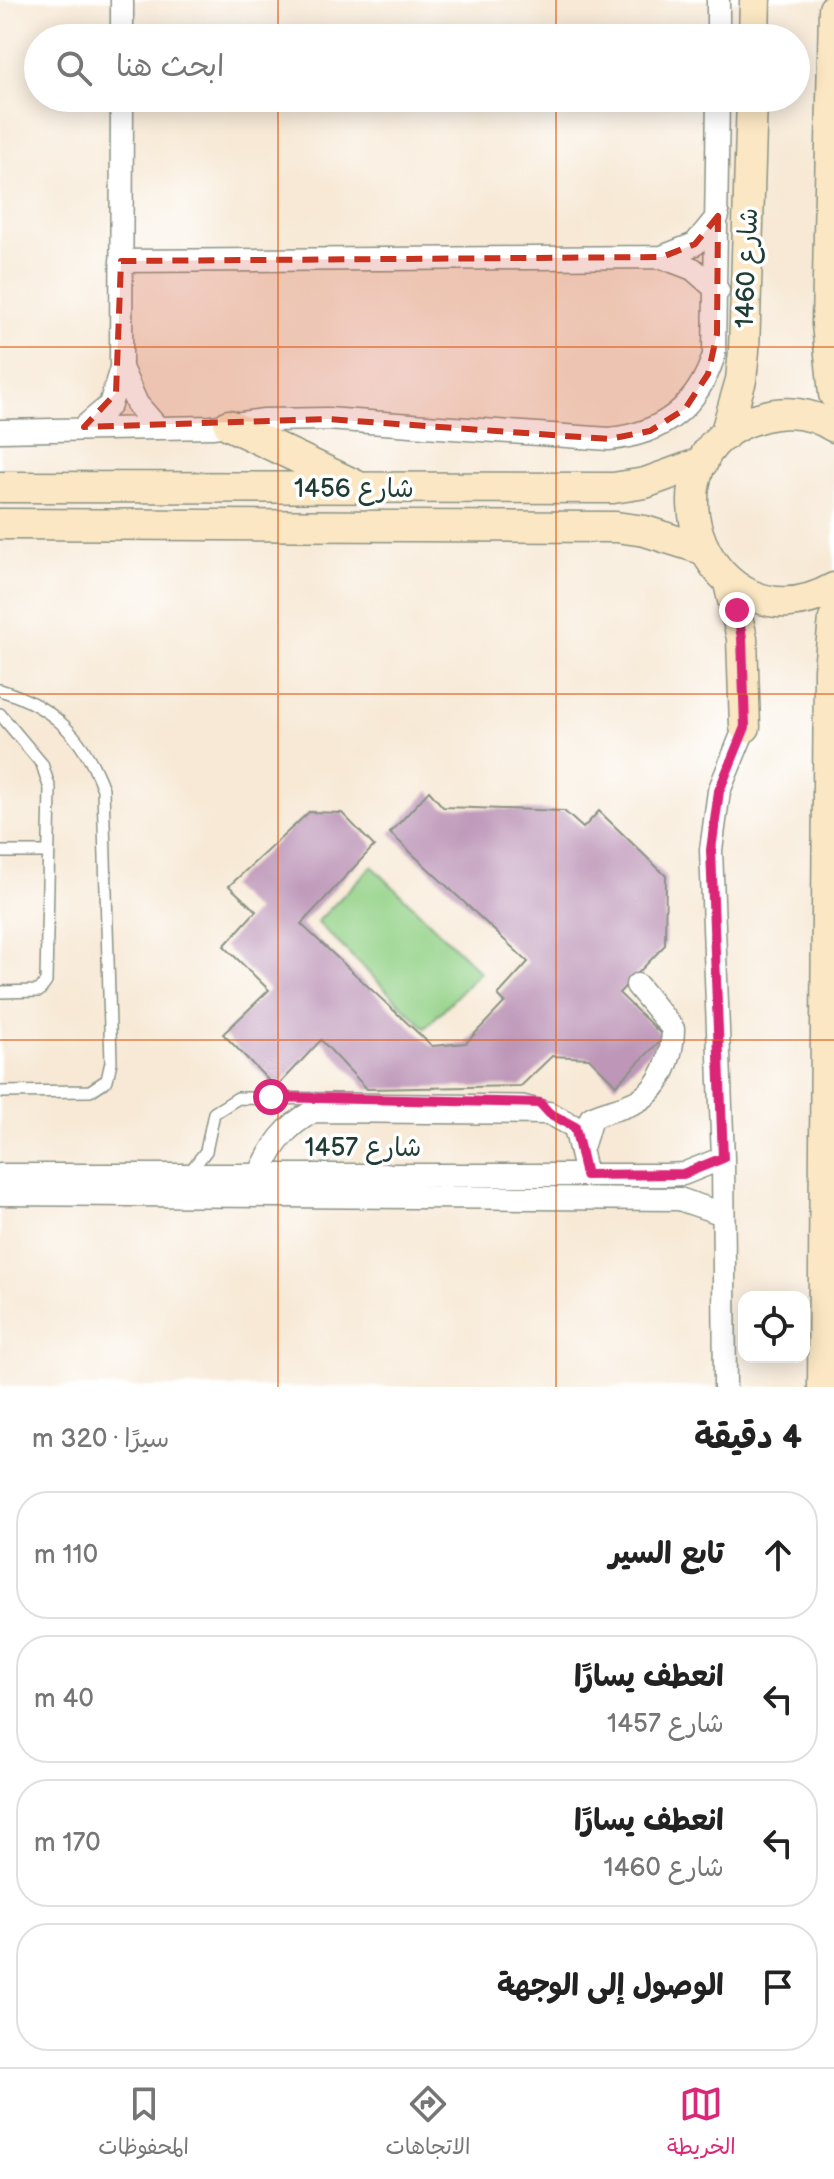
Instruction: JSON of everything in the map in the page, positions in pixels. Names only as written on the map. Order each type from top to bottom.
[{"type":"street","points":[[122,0],[122,24]]},
{"type":"street","points":[[718,0],[718,24]]},
{"type":"street","points":[[754,24],[755,0]]},
{"type":"street","points":[[834,9],[827,353],[834,394]]},
{"type":"street","points":[[84,427],[110,405],[121,368],[122,112]]},
{"type":"street","name":"شارع 1460","points":[[0,431],[229,425],[264,420],[327,419],[390,426],[609,439],[630,437],[669,422],[698,393],[714,355],[718,291],[718,112]]},
{"type":"street","name":"شارع 1460","points":[[725,435],[741,380],[744,351],[752,112]]},
{"type":"street","points":[[121,261],[662,257],[695,244],[718,216]]},
{"type":"street","points":[[662,257],[693,269],[718,291]]},
{"type":"street","points":[[121,368],[137,404],[157,427]]},
{"type":"street","points":[[834,427],[800,413],[773,413],[747,421],[725,435],[703,462],[695,483],[692,505],[702,549],[729,583],[750,595],[774,601],[797,601],[834,588]]},
{"type":"street","points":[[229,425],[360,488]]},
{"type":"street","name":"شارع 1456","points":[[0,487],[613,488],[660,479],[703,462]]},
{"type":"street","name":"شارع 1456","points":[[0,524],[616,527],[645,531],[702,549]]},
{"type":"street","points":[[725,1387],[723,1158],[711,850],[719,791],[745,727],[742,638],[729,583]]},
{"type":"street","points":[[823,1387],[829,669],[834,619]]},
{"type":"street","points":[[582,1148],[591,1118],[640,1100],[665,1068],[673,1046],[673,1029],[637,985]]},
{"type":"street","points":[[259,1175],[276,1139],[294,1122],[314,1111],[549,1113],[575,1127],[586,1175]]},
{"type":"street","name":"شارع 1457","points":[[0,1175],[683,1174],[723,1158]]},
{"type":"street","name":"شارع 1457","points":[[0,1194],[679,1199],[723,1214]]},
{"type":"lane","points":[[0,690],[45,708],[65,724],[94,765],[103,789],[111,1062],[107,1080],[90,1091],[0,1092]]},
{"type":"lane","points":[[0,714],[34,754],[47,776],[51,802],[46,982],[39,991],[0,992]]},
{"type":"lane","points":[[0,852],[49,852]]},
{"type":"lane","points":[[188,1175],[206,1151],[214,1113],[238,1098],[523,1101],[540,1103],[549,1113]]},
{"type":"highlighted area","points":[[718,216],[717,334],[708,374],[685,409],[650,431],[609,439],[327,419],[84,427],[116,393],[121,261],[662,257],[695,244]]},
{"type":"green space","points":[[372,866],[480,972],[425,1028],[317,922]]},
{"type":"building","points":[[429,791],[443,807],[564,811],[583,828],[599,811],[666,876],[665,945],[619,993],[664,1037],[616,1085],[589,1058],[552,1056],[521,1086],[367,1089],[321,1040],[276,1088],[223,1034],[269,990],[224,946],[256,911],[229,886],[309,812],[342,813],[374,846],[301,924],[432,1046],[466,1043],[505,1002],[498,995],[528,962],[390,833]]},
{"type":"route","points":[[271,1097],[540,1103],[549,1113],[575,1127],[586,1175],[683,1174],[723,1158],[711,850],[719,791],[745,727],[744,667],[737,610]]}]
